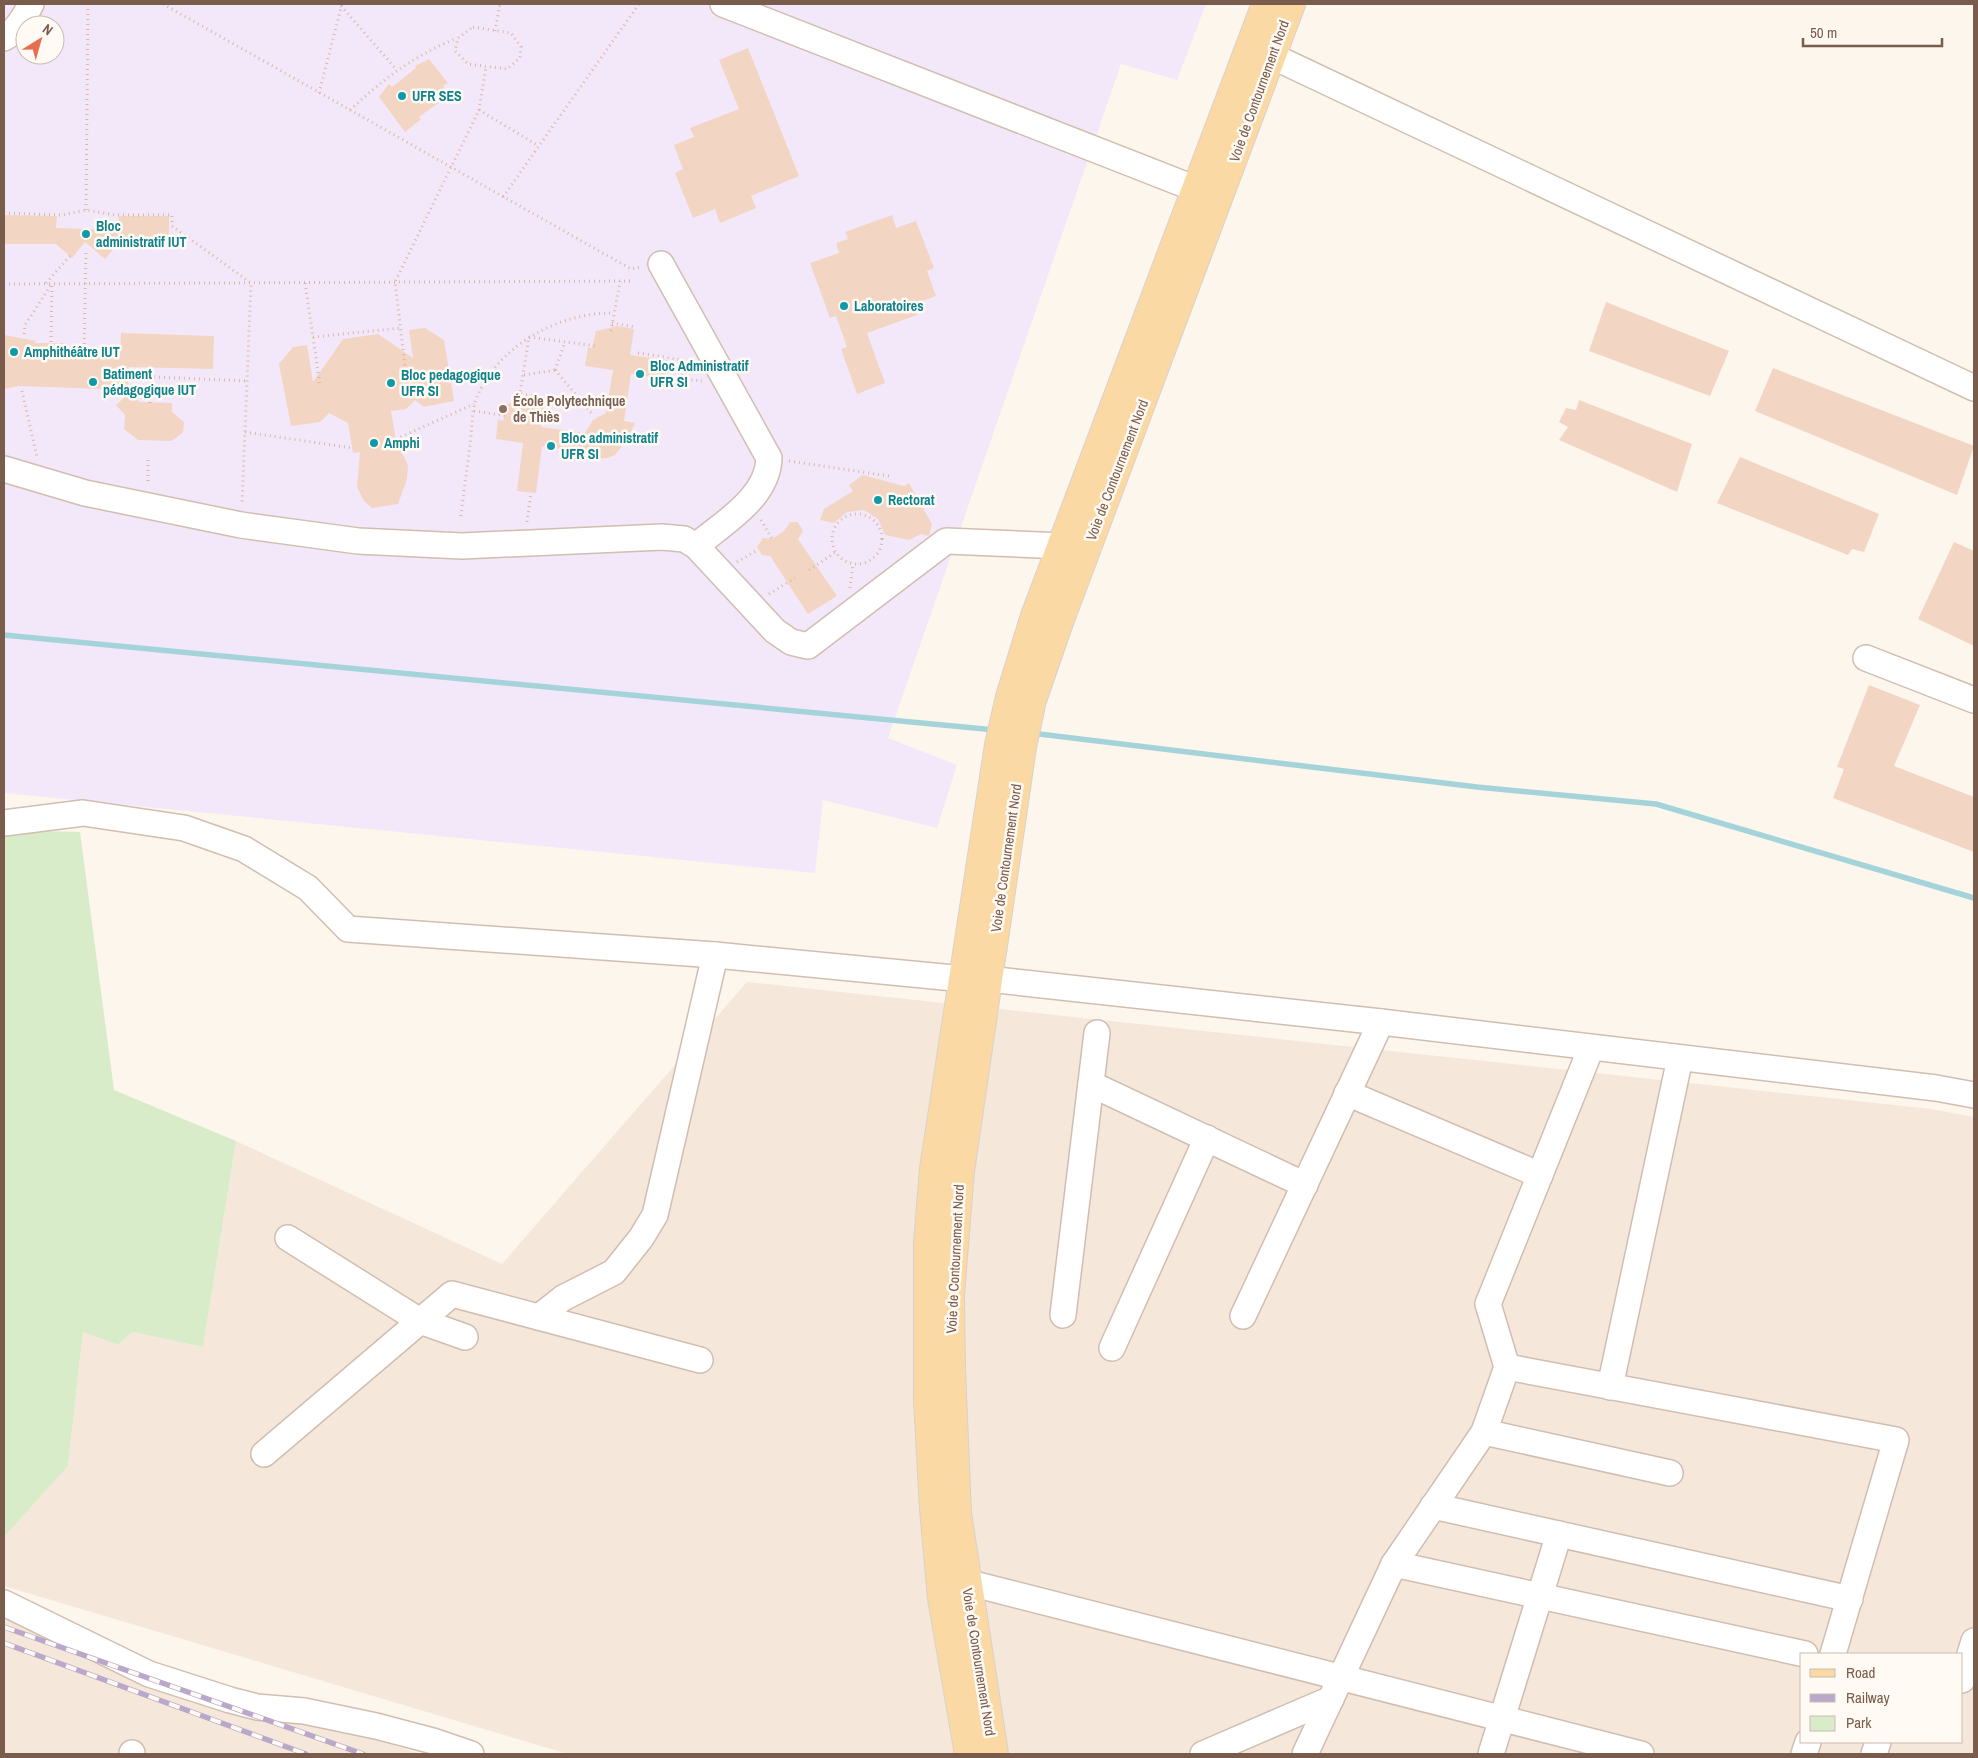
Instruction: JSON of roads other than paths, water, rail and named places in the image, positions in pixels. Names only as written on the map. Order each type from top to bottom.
[{"type":"main road","name":"Voie de Contournement Nord","points":[[1261,53],[1266,4]]},
{"type":"main road","name":"Voie de Contournement Nord","points":[[994,1754],[966,1582],[958,1513],[950,1295],[976,979],[1011,746],[1035,616],[1075,548],[1261,53],[1291,4]]},
{"type":"main road","name":"Voie de Contournement Nord","points":[[969,1754],[942,1598],[928,1401],[928,1243],[934,1169],[976,979]]},
{"type":"street","points":[[4,38],[10,35],[24,18],[31,4]]},
{"type":"street","points":[[723,4],[777,14],[1208,193]]},
{"type":"street","points":[[1261,53],[1974,388]]},
{"type":"street","points":[[661,264],[769,458],[764,482],[756,495],[696,546]]},
{"type":"street","points":[[4,469],[85,493],[241,525],[358,541],[462,546],[662,536],[684,539],[696,546],[775,631],[791,642],[808,646],[946,541],[1075,548]]},
{"type":"street","points":[[1866,658],[1974,700]]},
{"type":"street","points":[[4,823],[83,814],[184,828],[244,849],[300,883],[308,888],[348,930],[715,955],[976,979],[1381,1022],[1926,1087],[1974,1095]]},
{"type":"street","points":[[539,1317],[563,1298],[614,1272],[641,1238],[655,1214],[715,955]]},
{"type":"street","points":[[1243,1316],[1381,1022]]},
{"type":"street","points":[[1063,1315],[1096,1033]]},
{"type":"street","points":[[1306,1754],[1394,1564],[1484,1432],[1507,1367],[1488,1304],[1591,1048]]},
{"type":"street","points":[[1610,1387],[1680,1058]]},
{"type":"street","points":[[1091,1084],[1305,1185]]},
{"type":"street","points":[[1347,1093],[1540,1175]]},
{"type":"street","points":[[1112,1348],[1206,1138]]},
{"type":"street","points":[[288,1238],[420,1322],[465,1337]]},
{"type":"street","points":[[264,1454],[452,1294],[700,1360]]},
{"type":"street","points":[[1507,1367],[1896,1440],[1834,1653]]},
{"type":"street","points":[[1484,1432],[1670,1473]]},
{"type":"street","points":[[1433,1506],[1850,1599]]},
{"type":"street","points":[[1492,1754],[1559,1534]]},
{"type":"street","points":[[1394,1564],[1800,1653]]},
{"type":"street","points":[[966,1582],[1336,1688],[1502,1719],[1640,1754]]},
{"type":"street","points":[[4,1603],[149,1674],[257,1707],[304,1711],[376,1726],[433,1741],[471,1754]]},
{"type":"street","points":[[1963,1677],[1974,1641]]},
{"type":"street","points":[[1203,1754],[1336,1688]]},
{"type":"waterway","points":[[4,635],[995,730]]},
{"type":"waterway","points":[[1031,733],[1477,787],[1656,804],[1974,898]]},
{"type":"railway","points":[[4,1627],[363,1754]]},
{"type":"railway","points":[[4,1643],[306,1754]]},
{"type":"place","name":"UFR SES","points":[[402,96]]},
{"type":"place","name":"Bloc administratif IUT","points":[[86,234]]},
{"type":"place","name":"Laboratoires","points":[[844,306]]},
{"type":"place","name":"Amphithéâtre IUT","points":[[14,352]]},
{"type":"place","name":"Bloc Administratif UFR SI","points":[[640,374]]},
{"type":"place","name":"Batiment pédagogique IUT","points":[[93,382]]},
{"type":"place","name":"Bloc pedagogique UFR SI","points":[[391,383]]},
{"type":"place","name":"École Polytechnique de Thiès","points":[[503,409]]},
{"type":"place","name":"Amphi","points":[[374,443]]},
{"type":"place","name":"Bloc administratif UFR SI","points":[[551,446]]},
{"type":"place","name":"Rectorat","points":[[878,500]]}]
